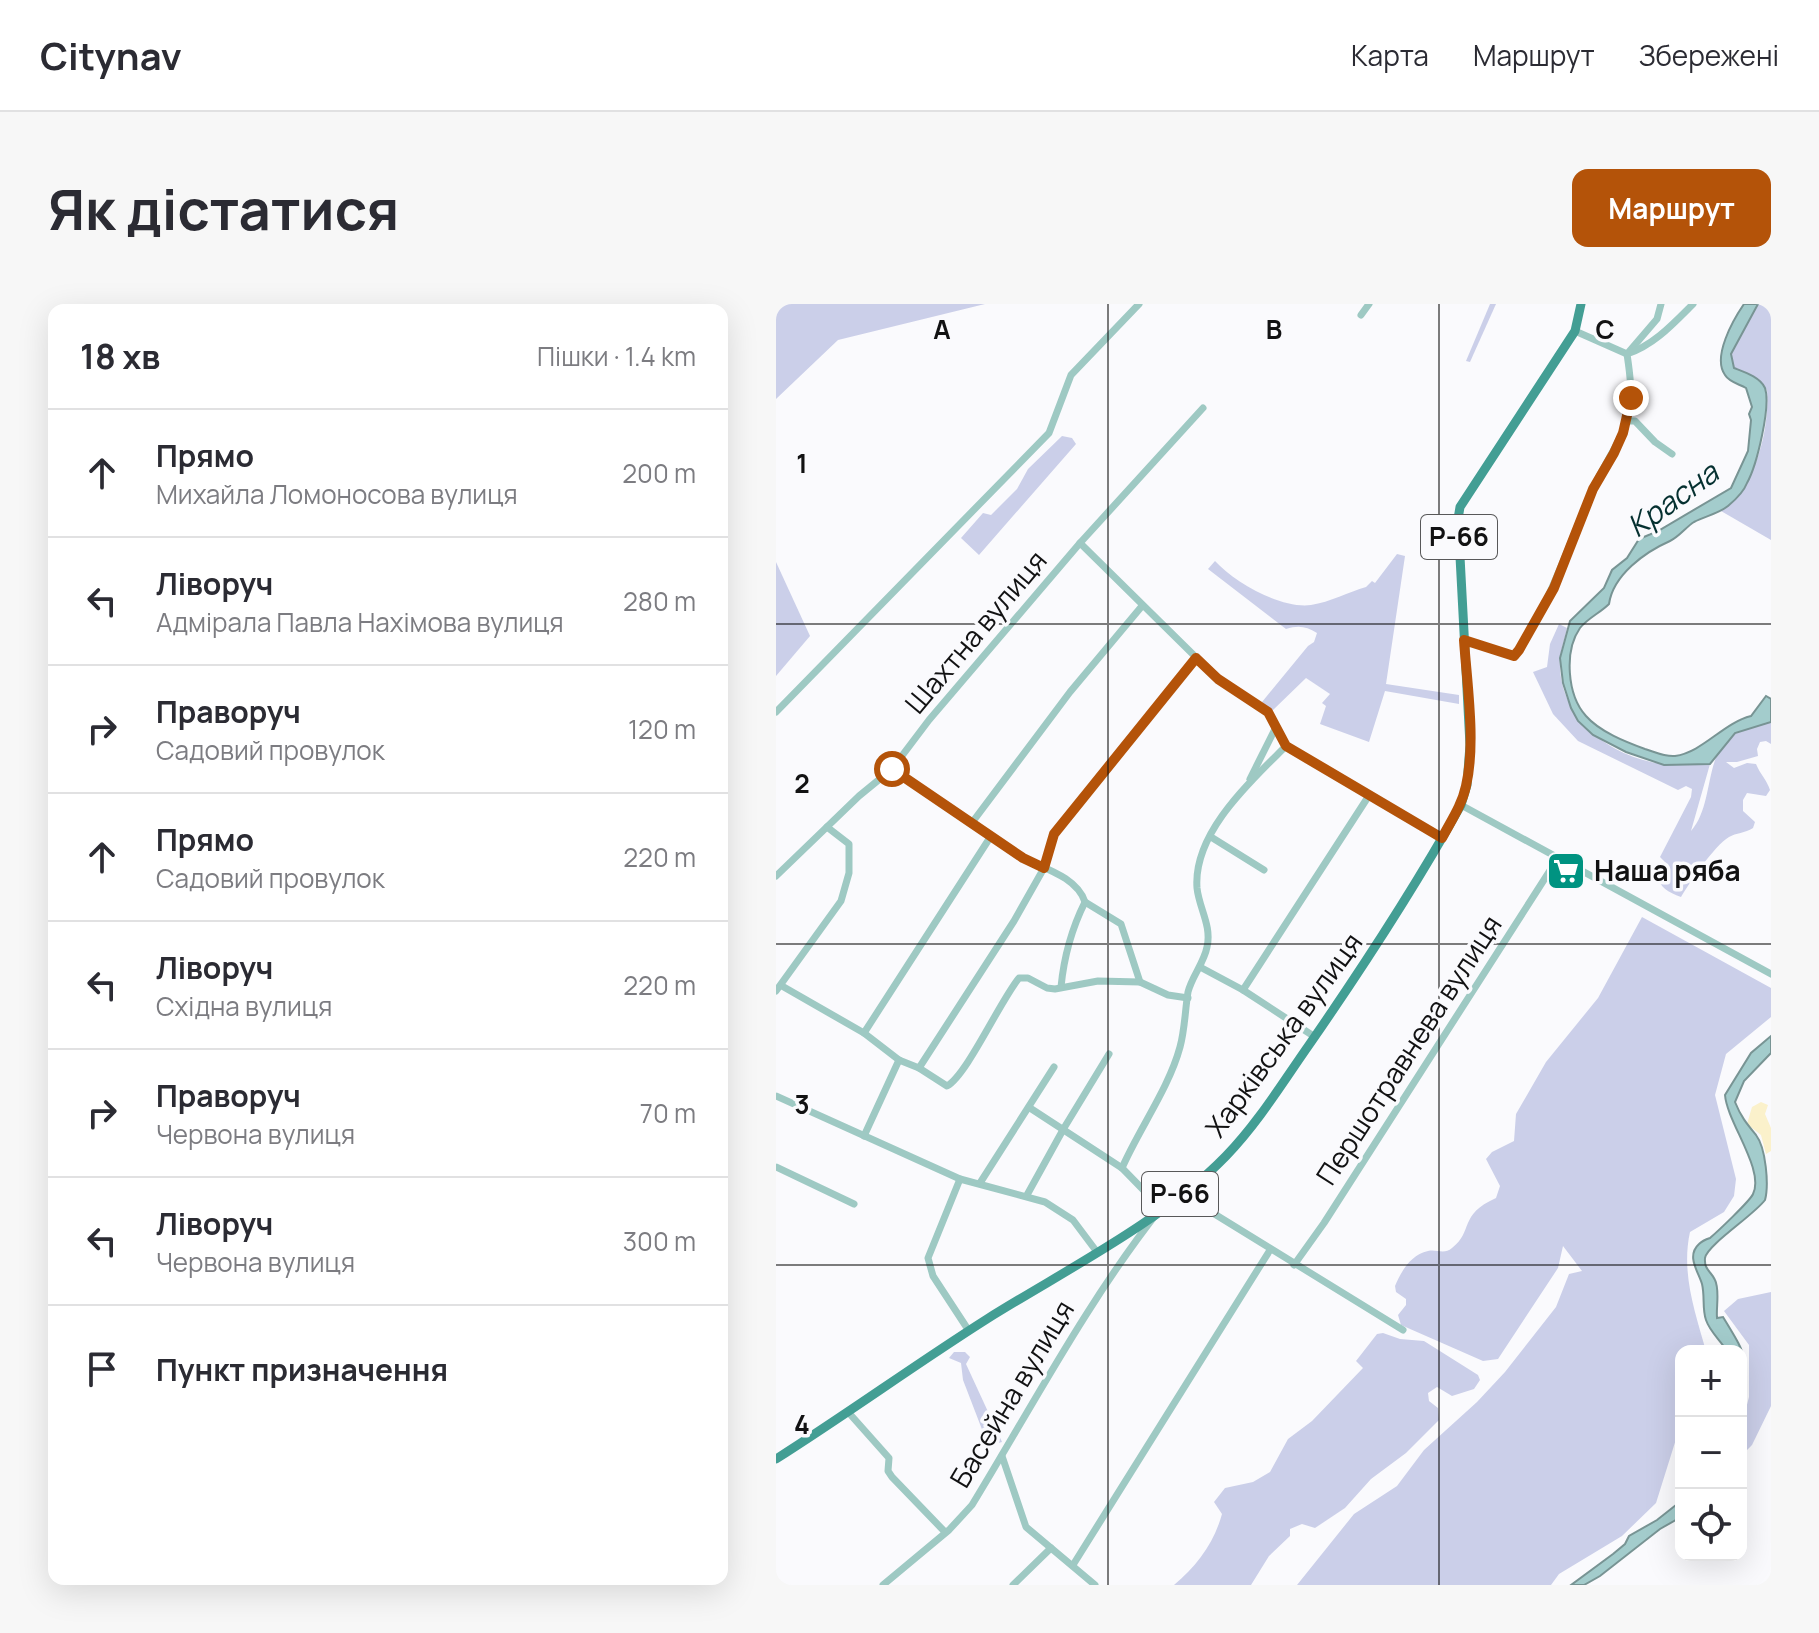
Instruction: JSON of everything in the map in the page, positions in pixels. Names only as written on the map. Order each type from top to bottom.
[{"type":"main road","name":"Р-66","points":[[1461,805],[1467,785],[1470,745],[1458,519],[1460,507],[1575,331],[1581,304]]},
{"type":"main road","name":"Харківська вулиця","points":[[776,1459],[969,1331],[1097,1252],[1202,1177],[1245,1134],[1315,1037],[1461,805]]},
{"type":"street","points":[[776,712],[1049,433],[1071,375],[1139,304]]},
{"type":"street","points":[[1361,315],[1369,304]]},
{"type":"street","points":[[1464,640],[1514,656],[1519,650],[1554,588],[1593,489],[1614,453],[1631,398],[1627,354],[1657,319],[1661,304]]},
{"type":"street","points":[[1575,331],[1627,354],[1643,349],[1693,304]]},
{"type":"street","name":"Шахтна вулиця","points":[[776,876],[892,769],[929,720],[1080,543],[1203,408]]},
{"type":"street","points":[[1626,421],[1635,421],[1672,454]]},
{"type":"street","points":[[1080,543],[1218,679],[1268,712],[1286,746],[1442,838]]},
{"type":"street","points":[[971,824],[1070,692],[1142,606]]},
{"type":"street","points":[[919,1068],[993,955],[1044,868],[1054,834],[1196,658]]},
{"type":"street","points":[[1248,784],[1276,727]]},
{"type":"street","points":[[1122,1168],[1180,1048],[1191,984],[1200,967],[1209,933],[1197,889],[1198,862],[1223,815],[1248,784],[1286,746]]},
{"type":"street","points":[[892,769],[971,824],[1044,868],[1052,869],[1084,899],[1121,924],[1140,982]]},
{"type":"street","points":[[1243,990],[1368,797]]},
{"type":"street","points":[[1461,805],[1771,974]]},
{"type":"street","points":[[827,827],[849,844],[849,873],[841,901],[779,988],[864,1033],[899,1060],[919,1068],[940,1083],[951,1084],[1019,978],[1028,978],[1047,988],[1098,981],[1140,982],[1168,995],[1188,998]]},
{"type":"street","points":[[864,1033],[991,836]]},
{"type":"street","points":[[1211,837],[1264,870]]},
{"type":"street","name":"Першотравнева вулиця","points":[[1294,1265],[1558,858]]},
{"type":"street","points":[[1061,987],[1063,963],[1084,899]]},
{"type":"street","points":[[1200,967],[1243,990],[1315,1037]]},
{"type":"street","points":[[1027,1195],[1109,1054]]},
{"type":"street","points":[[864,1136],[899,1060]]},
{"type":"street","points":[[980,1183],[1054,1067]]},
{"type":"street","points":[[776,1096],[960,1179],[1045,1202],[1073,1220],[1097,1252]]},
{"type":"street","points":[[1030,1108],[1122,1168],[1161,1208]]},
{"type":"street","points":[[776,1167],[854,1204]]},
{"type":"street","points":[[1202,1177],[1204,1203],[1208,1210],[1403,1330]]},
{"type":"street","points":[[960,1179],[928,1258],[933,1276],[969,1331]]},
{"type":"street","name":"Басейна вулиця","points":[[883,1585],[972,1505],[1085,1314],[1161,1208]]},
{"type":"street","points":[[1073,1565],[1270,1250]]},
{"type":"street","points":[[849,1413],[889,1458],[888,1471],[892,1477],[945,1532]]},
{"type":"street","points":[[1002,1456],[1026,1527],[1095,1585]]},
{"type":"street","points":[[1013,1585],[1051,1548]]},
{"type":"shaded area","points":[[776,304],[985,304],[838,340],[776,399]]},
{"type":"shaded area","points":[[1490,304],[1496,304],[1470,362],[1466,361]]},
{"type":"shaded area","points":[[1744,304],[1758,304],[1731,354],[1734,368],[1759,381],[1765,388],[1766,397],[1762,436],[1746,486],[1724,509],[1694,522],[1676,537],[1650,551],[1623,574],[1609,604],[1580,628],[1572,648],[1572,685],[1586,716],[1614,736],[1664,755],[1675,756],[1695,749],[1731,725],[1751,716],[1766,696],[1771,699],[1771,722],[1735,733],[1710,764],[1664,765],[1626,752],[1593,735],[1578,721],[1563,683],[1560,658],[1570,621],[1604,588],[1612,570],[1627,558],[1639,539],[1731,488],[1748,451],[1752,407],[1746,388],[1725,375],[1721,359],[1730,329]]},
{"type":"shaded area","points":[[1758,304],[1771,304],[1771,540],[1721,511],[1743,488],[1763,440],[1767,390],[1749,374],[1734,368],[1731,355]]},
{"type":"shaded area","points":[[1062,436],[1072,438],[1076,444],[979,555],[961,538],[983,513],[991,515],[1017,489],[1028,469]]},
{"type":"shaded area","points":[[1397,554],[1405,556],[1386,684],[1459,695],[1459,704],[1385,691],[1369,742],[1320,724],[1326,706],[1322,703],[1330,694],[1306,678],[1272,711],[1262,702],[1314,642],[1317,633],[1302,627],[1286,629],[1208,569],[1215,561],[1234,578],[1273,599],[1311,605],[1366,587],[1372,581],[1375,583]]},
{"type":"shaded area","points":[[776,562],[810,636],[776,676]]},
{"type":"shaded area","points":[[1559,624],[1567,628],[1560,658],[1561,679],[1567,698],[1590,730],[1605,743],[1642,760],[1665,764],[1710,764],[1691,831],[1703,807],[1713,766],[1724,743],[1742,730],[1771,722],[1771,744],[1760,742],[1758,756],[1726,762],[1734,768],[1747,763],[1756,764],[1769,786],[1766,796],[1747,793],[1743,800],[1743,811],[1755,822],[1753,828],[1732,836],[1716,848],[1681,897],[1661,884],[1659,875],[1666,863],[1660,857],[1691,797],[1692,789],[1686,786],[1678,790],[1578,741],[1553,714],[1533,672],[1547,667],[1550,644]]},
{"type":"shaded area","points":[[1642,917],[1771,988],[1771,1017],[1726,1054],[1715,1095],[1736,1179],[1734,1196],[1724,1212],[1690,1232],[1688,1277],[1704,1345],[1675,1345],[1675,1442],[1656,1503],[1622,1536],[1559,1574],[1551,1585],[1297,1585],[1354,1514],[1397,1486],[1424,1450],[1505,1372],[1556,1307],[1569,1274],[1582,1271],[1563,1246],[1558,1268],[1498,1359],[1483,1361],[1401,1325],[1398,1315],[1406,1305],[1406,1299],[1396,1292],[1395,1286],[1407,1265],[1422,1253],[1452,1248],[1459,1242],[1476,1211],[1496,1198],[1500,1186],[1486,1159],[1492,1152],[1514,1141],[1516,1114],[1546,1062],[1598,998]]},
{"type":"shaded area","points":[[1771,1036],[1771,1053],[1744,1081],[1735,1102],[1762,1149],[1767,1176],[1766,1193],[1765,1200],[1705,1258],[1718,1294],[1717,1318],[1723,1317],[1739,1345],[1723,1345],[1708,1324],[1693,1253],[1753,1194],[1754,1172],[1725,1095],[1751,1053]]},
{"type":"shaded area","points":[[1771,1292],[1771,1406],[1747,1450],[1749,1345],[1724,1311],[1738,1299]]},
{"type":"shaded area","points":[[1377,1334],[1400,1339],[1424,1341],[1478,1375],[1480,1380],[1474,1389],[1452,1396],[1437,1387],[1428,1393],[1429,1401],[1438,1408],[1439,1420],[1406,1453],[1371,1479],[1345,1508],[1315,1528],[1302,1524],[1290,1529],[1290,1536],[1269,1556],[1251,1585],[1174,1585],[1197,1562],[1219,1525],[1222,1514],[1214,1502],[1225,1488],[1253,1482],[1270,1472],[1288,1439],[1312,1421],[1363,1368],[1356,1361]]},
{"type":"shaded area","points":[[954,1352],[965,1352],[970,1357],[966,1364],[1002,1442],[998,1443],[983,1432],[963,1380],[961,1363],[949,1358]]},
{"type":"shaded area","points":[[1675,1506],[1675,1520],[1600,1576],[1584,1585],[1571,1585],[1625,1544],[1629,1536]]},
{"type":"sand","points":[[1761,1102],[1768,1105],[1765,1114],[1771,1128],[1771,1151],[1766,1154],[1761,1135],[1747,1124],[1752,1107]]},
{"type":"place","name":"Наша ряба","points":[[1566,871]]},
{"type":"route","points":[[892,769],[1023,858],[1044,868],[1054,834],[1196,658],[1218,679],[1268,712],[1286,746],[1442,838],[1461,805],[1467,785],[1470,745],[1464,640],[1514,656],[1519,650],[1554,588],[1593,489],[1623,433],[1631,398]]},
{"type":"water label","name":"Красна","points":[[1673,500]]}]
